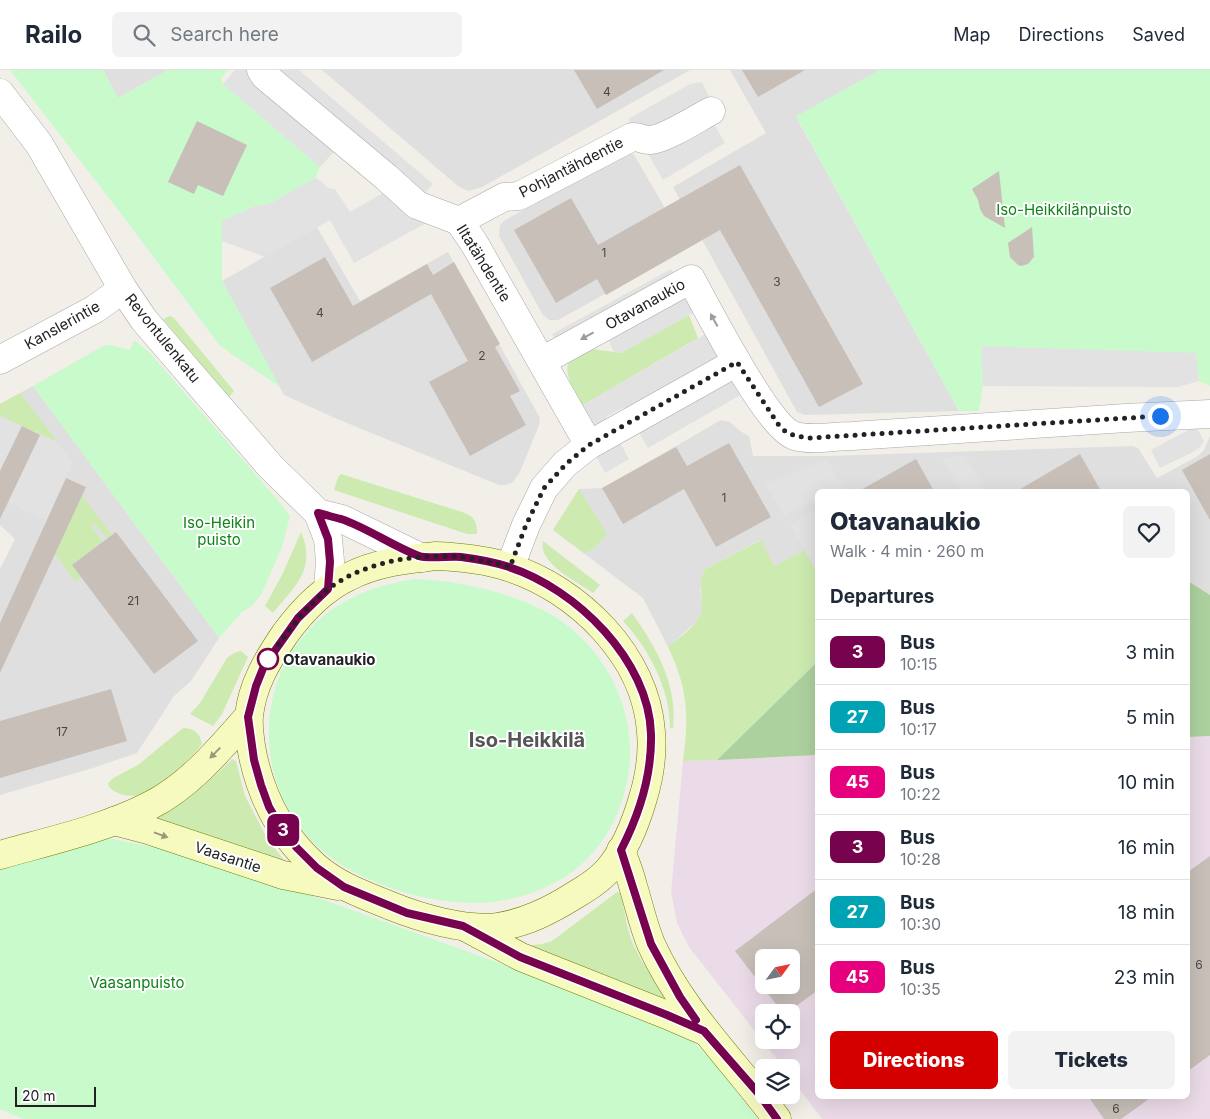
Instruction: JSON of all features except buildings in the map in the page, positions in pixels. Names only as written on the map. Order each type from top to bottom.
[{"type":"street","name":"Iltatähdentie","points":[[261,70],[265,76],[417,205],[459,221],[474,243],[589,445]]},
{"type":"street","name":"Revontulenkatu","points":[[0,93],[39,144],[123,288],[144,320],[270,466],[318,513],[328,539],[330,562],[328,589]]},
{"type":"street","name":"Pohjantähdentie","points":[[459,221],[504,197],[518,196],[632,137],[637,136],[648,141],[657,139],[711,111]]},
{"type":"street","name":"Otavanaukio","points":[[542,361],[691,279],[737,362]]},
{"type":"street","name":"Kanslerintie","points":[[0,360],[95,309],[123,288]]},
{"type":"street","points":[[510,567],[526,525],[544,488],[566,464],[589,445],[737,362],[778,424],[786,432],[810,438],[1210,414]]},
{"type":"street","points":[[318,513],[342,519],[422,558]]},
{"type":"street","points":[[460,557],[510,567],[544,582],[571,600],[596,621],[622,652],[640,685],[647,710],[651,732],[650,762],[646,788],[635,824],[608,871],[594,884],[560,905],[537,916],[509,925],[493,928],[463,926],[407,913],[344,887],[317,868],[297,848],[282,829],[269,807],[254,760],[248,717],[256,686],[264,666],[298,618],[328,589],[346,577],[391,562],[422,558],[460,557]]},
{"type":"street","points":[[0,855],[114,821],[150,806],[196,773],[248,717]]},
{"type":"street","name":"Vaasantie","points":[[114,821],[148,830],[283,875],[344,887]]},
{"type":"street","points":[[621,850],[651,944],[680,997],[704,1031],[759,1094],[777,1119]]},
{"type":"street","points":[[463,926],[520,957],[704,1031]]},
{"type":"shaded area","points":[[103,70],[168,70],[118,98]]},
{"type":"shaded area","points":[[235,70],[299,70],[433,184],[419,200],[435,218],[354,263],[330,220],[265,257],[222,241],[222,221],[255,206],[269,204],[315,178],[328,188],[335,189],[350,212],[400,183],[347,138],[320,167],[223,84]]},
{"type":"shaded area","points":[[322,70],[690,70],[482,187],[468,191],[458,186]]},
{"type":"shaded area","points":[[730,70],[880,70],[796,117],[959,411],[805,415],[797,412],[673,187],[766,133]]},
{"type":"shaded area","points":[[702,82],[710,98],[702,103],[725,143],[663,180],[628,119],[690,84]]},
{"type":"shaded area","points":[[627,153],[633,154],[636,158],[688,248],[558,320],[549,320],[543,315],[499,236],[500,225],[505,220]]},
{"type":"shaded area","points":[[317,227],[360,301],[448,252],[540,418],[520,472],[513,482],[499,485],[337,419],[284,395],[222,281]]},
{"type":"shaded area","points":[[671,269],[698,310],[621,353],[614,352],[599,321],[557,343],[552,334]]},
{"type":"shaded area","points":[[709,332],[744,393],[648,448],[624,407],[606,417],[629,459],[605,473],[596,456],[608,448],[583,405]]},
{"type":"shaded area","points":[[981,346],[1196,353],[1199,381],[1178,387],[983,386]]},
{"type":"shaded area","points":[[33,386],[219,638],[191,681],[174,696],[137,753],[0,795],[0,569],[15,539],[0,525],[0,404]]},
{"type":"shaded area","points":[[0,416],[21,426],[0,471]]},
{"type":"shaded area","points":[[721,420],[730,422],[749,436],[753,456],[828,456],[1133,446],[1138,448],[1157,478],[1198,456],[1204,450],[1210,436],[1210,595],[1190,582],[1190,489],[815,489],[815,568],[805,551],[774,566],[760,540],[705,569],[700,590],[703,606],[701,615],[695,623],[668,647],[643,598],[553,530],[579,489],[603,488]]},
{"type":"shaded area","points":[[1196,426],[1204,441],[1200,447],[1160,468],[1151,450]]},
{"type":"shaded area","points":[[40,435],[58,442],[73,463],[66,478],[86,487],[57,549],[38,539],[46,520],[8,502]]},
{"type":"shaded area","points":[[965,455],[984,489],[960,489],[942,458]]},
{"type":"shaded area","points":[[827,459],[844,489],[815,489],[815,500],[784,516],[765,484]]},
{"type":"shaded area","points":[[815,511],[815,569],[790,525]]},
{"type":"shaded area","points":[[1210,736],[1210,1119],[822,1119],[800,1090],[800,1059],[777,1059],[769,1049],[800,1049],[800,1004],[755,1004],[755,1031],[689,947],[677,923],[671,892],[683,761],[815,755],[815,1099],[1190,1099],[1190,737]]},
{"type":"green space","points":[[10,70],[103,70],[118,98],[168,70],[228,70],[221,79],[223,84],[320,167],[315,178],[269,204],[255,206],[222,221],[222,281],[280,387],[220,346]]},
{"type":"green space","name":"Iso-Heikkilänpuisto","points":[[880,70],[1210,70],[1210,386],[1199,381],[1196,354],[981,346],[983,386],[979,411],[959,411],[796,116]]},
{"type":"green space","points":[[689,315],[698,338],[583,405],[567,371],[570,360],[573,357],[586,348],[621,353]]},
{"type":"green space","points":[[170,316],[174,318],[234,391],[228,398],[163,319]]},
{"type":"green space","name":"Iso-Heikin puisto","points":[[134,340],[150,353],[290,516],[282,547],[262,593],[252,606],[241,613],[219,638],[33,386],[103,346],[110,345],[130,350]]},
{"type":"green space","points":[[20,393],[58,442],[0,416],[0,404]]},
{"type":"green space","points":[[341,474],[465,513],[475,521],[477,534],[467,534],[334,490],[338,477]]},
{"type":"green space","points":[[579,489],[607,534],[592,550],[584,553],[553,530]]},
{"type":"green space","points":[[82,495],[112,535],[107,538],[95,524],[91,526],[103,542],[72,565],[81,577],[75,581],[58,558],[42,544]]},
{"type":"green space","points":[[301,532],[305,545],[305,567],[296,585],[273,613],[265,606],[283,573]]},
{"type":"green space","points":[[761,540],[774,566],[805,550],[815,568],[815,664],[717,760],[683,761],[686,730],[685,703],[680,676],[668,647],[685,634],[695,623],[702,611],[701,582],[705,569]]},
{"type":"green space","points":[[543,541],[600,585],[593,593],[569,578],[552,564],[546,557]]},
{"type":"green space","points":[[415,579],[451,582],[490,590],[510,596],[545,611],[579,635],[608,672],[618,693],[626,716],[630,762],[626,786],[617,813],[604,838],[586,860],[563,878],[531,893],[497,901],[462,903],[411,894],[363,876],[333,859],[308,837],[289,810],[276,781],[270,750],[269,719],[275,688],[287,659],[306,633],[340,604],[360,594],[392,583]]},
{"type":"green space","points":[[1190,582],[1210,595],[1210,736],[1190,737]]},
{"type":"green space","points":[[632,613],[657,653],[669,682],[674,712],[673,728],[670,728],[666,699],[656,670],[641,644],[623,621]]},
{"type":"green space","points":[[241,651],[248,657],[222,714],[213,726],[190,714],[200,703],[227,658]]},
{"type":"green space","points":[[815,664],[815,755],[717,760]]},
{"type":"green space","points":[[183,728],[196,732],[202,744],[183,765],[166,779],[150,790],[138,795],[120,794],[109,787],[108,783],[115,777],[138,765]]},
{"type":"green space","points":[[232,759],[236,761],[245,796],[268,840],[291,869],[151,821],[174,808],[194,793]]},
{"type":"green space","name":"Vaasanpuisto","points":[[106,838],[201,856],[661,1021],[689,1038],[711,1059],[758,1119],[23,1119],[0,1109],[0,869]]},
{"type":"green space","points":[[617,892],[621,893],[631,939],[639,956],[672,1002],[524,946],[552,941]]},
{"type":"bus line","name":"3","points":[[696,1020],[680,997],[651,944],[621,850],[635,824],[646,788],[650,762],[651,732],[640,685],[622,652],[596,621],[571,600],[544,582],[510,567],[480,560],[436,556],[422,558],[342,519],[318,513],[328,539],[330,562],[328,589],[313,602],[288,630],[264,666],[256,686],[248,717],[254,760],[261,785],[269,807],[282,829],[297,848],[317,868],[344,887],[407,913],[463,926],[520,957],[704,1031],[759,1094],[777,1119]]},
{"type":"place","name":"Otavanaukio","points":[[268,659]]},
{"type":"district","name":"Iso-Heikkilä","points":[[527,740]]},
{"type":"route","points":[[268,659],[288,630],[313,602],[346,577],[364,570],[391,562],[436,556],[460,557],[510,567],[526,525],[544,488],[566,464],[589,445],[737,362],[778,424],[786,432],[810,438],[1160,416]]}]
